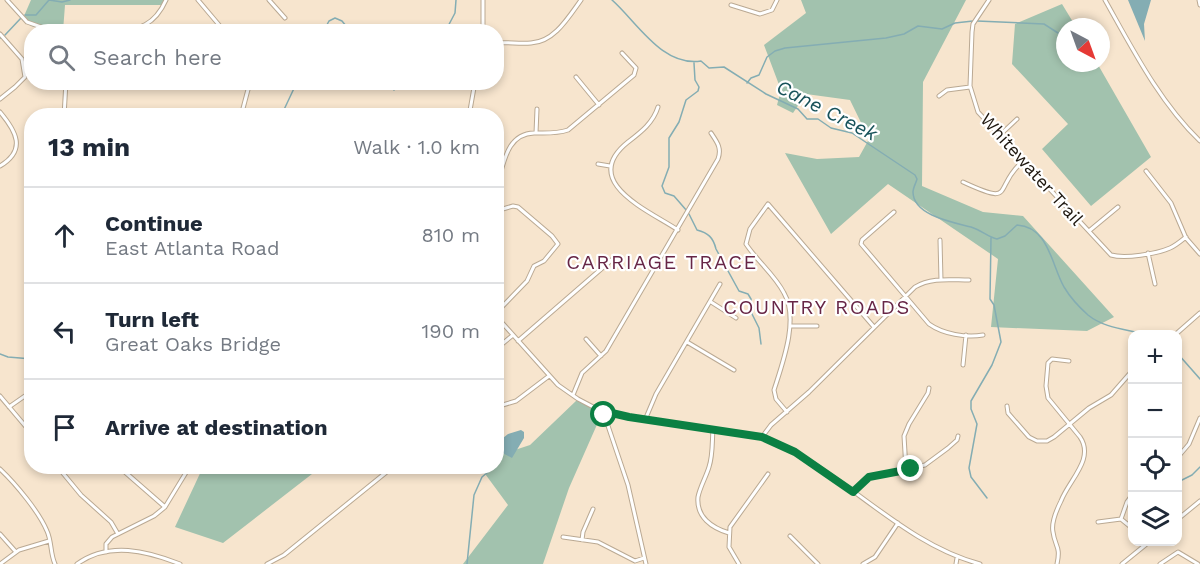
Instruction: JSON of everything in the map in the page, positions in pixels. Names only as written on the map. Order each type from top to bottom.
[{"type":"street","points":[[7,0],[27,22],[33,24]]},
{"type":"street","points":[[147,24],[161,10],[166,0]]},
{"type":"street","points":[[198,0],[218,24]]},
{"type":"street","points":[[269,0],[285,18]]},
{"type":"street","points":[[483,0],[483,24]]},
{"type":"street","points":[[504,43],[532,43],[548,39],[559,29],[580,0]]},
{"type":"street","points":[[731,5],[765,14],[772,10],[777,0]]},
{"type":"street","name":"Whitewater Trail","points":[[989,0],[972,26],[970,87],[978,112],[1111,255],[1120,257],[1172,248],[1186,237]]},
{"type":"street","points":[[1105,0],[1158,91],[1185,127],[1200,141]]},
{"type":"street","points":[[1199,0],[1200,5]]},
{"type":"street","points":[[0,34],[22,59],[24,68]]},
{"type":"street","points":[[504,165],[512,142],[520,135],[550,134],[568,130],[636,73],[636,68],[622,53]]},
{"type":"street","points":[[0,99],[21,82],[24,75]]},
{"type":"street","points":[[576,77],[599,105]]},
{"type":"street","points":[[939,96],[947,90],[970,87]]},
{"type":"street","points":[[64,108],[66,90]]},
{"type":"street","points":[[243,108],[248,90]]},
{"type":"street","points":[[470,108],[474,90]]},
{"type":"street","points":[[658,107],[654,120],[622,147],[610,166],[614,182],[623,194],[678,230]]},
{"type":"street","points":[[536,133],[537,109]]},
{"type":"street","points":[[0,111],[15,134],[16,147],[9,161],[0,166]]},
{"type":"street","points":[[1000,135],[1017,119]]},
{"type":"street","points":[[573,395],[582,373],[606,351],[721,153],[711,133]]},
{"type":"street","points":[[963,182],[996,194],[1004,190],[1015,169],[1023,161]]},
{"type":"street","points":[[598,164],[610,166]]},
{"type":"street","points":[[1146,171],[1175,209],[1186,237],[1200,254]]},
{"type":"street","points":[[787,412],[776,399],[774,390],[790,326],[790,312],[785,294],[746,244],[750,229],[768,204],[874,327]]},
{"type":"street","points":[[504,209],[515,206],[558,243],[544,261],[534,266],[527,281],[504,305]]},
{"type":"street","points":[[1089,231],[1118,207]]},
{"type":"street","points":[[894,212],[860,242],[929,324],[937,330],[966,335],[983,335]]},
{"type":"street","points":[[940,240],[941,280]]},
{"type":"street","points":[[1148,253],[1155,284]]},
{"type":"street","points":[[518,340],[615,257]]},
{"type":"street","points":[[762,437],[771,425],[787,412],[904,296],[926,281],[969,280]]},
{"type":"street","points":[[645,420],[656,394],[720,284]]},
{"type":"street","points":[[711,302],[736,318]]},
{"type":"street","points":[[1181,330],[1200,313]]},
{"type":"street","points":[[504,324],[549,376],[573,395],[603,411],[645,420],[762,437],[795,452],[930,544],[957,558],[980,564]]},
{"type":"street","points":[[790,326],[817,326]]},
{"type":"street","points":[[504,342],[513,335]]},
{"type":"street","points":[[963,365],[966,335]]},
{"type":"street","points":[[586,339],[602,357]]},
{"type":"street","points":[[687,342],[734,370]]},
{"type":"street","points":[[1057,564],[1059,548],[1052,531],[1053,524],[1061,500],[1086,453],[1084,443],[1050,401],[1046,386],[1050,360],[1069,361]]},
{"type":"street","points":[[504,405],[516,401],[549,376]]},
{"type":"street","points":[[1007,406],[1008,412],[1025,432],[1037,441],[1050,439],[1089,408],[1115,392],[1128,376]]},
{"type":"street","points":[[906,470],[904,436],[929,388]]},
{"type":"street","points":[[0,396],[24,425]]},
{"type":"street","points":[[9,407],[24,396]]},
{"type":"street","points":[[603,411],[628,484],[646,564]]},
{"type":"street","points":[[1182,452],[1189,444],[1200,418]]},
{"type":"street","points":[[713,429],[710,465],[700,491],[698,504],[707,523],[729,533]]},
{"type":"street","points":[[853,492],[869,477],[918,467],[933,461],[957,440],[958,436]]},
{"type":"street","points":[[0,469],[18,489],[47,530],[49,549],[55,564]]},
{"type":"street","points":[[64,474],[81,495],[111,522],[118,534]]},
{"type":"street","points":[[127,474],[165,507]]},
{"type":"street","points":[[106,552],[108,542],[118,534],[154,516],[165,507],[185,474]]},
{"type":"street","points":[[267,564],[280,558],[384,474]]},
{"type":"street","points":[[739,564],[729,547],[729,533],[736,518],[768,474]]},
{"type":"street","points":[[1121,519],[1128,501]]},
{"type":"street","points":[[1182,516],[1200,501]]},
{"type":"street","points":[[582,540],[593,509]]},
{"type":"street","points":[[1098,522],[1121,519],[1128,525]]},
{"type":"street","points":[[863,564],[875,557],[898,523]]},
{"type":"street","points":[[0,534],[16,552]]},
{"type":"street","points":[[790,536],[818,564]]},
{"type":"street","points":[[563,537],[598,542],[635,561],[644,558]]},
{"type":"street","points":[[0,564],[27,546],[49,541]]},
{"type":"street","points":[[1122,564],[1141,546]]},
{"type":"street","points":[[78,564],[89,556],[106,552],[140,551],[180,564]]},
{"type":"street","points":[[1160,564],[1178,552],[1198,564]]},
{"type":"street","points":[[163,557],[167,564]]},
{"type":"street","points":[[956,564],[957,558]]},
{"type":"green space","points":[[31,0],[166,0],[163,5],[65,5],[64,24],[30,24],[24,16]]},
{"type":"green space","points":[[801,0],[966,0],[923,82],[922,186],[983,212],[1023,216],[1114,317],[1087,331],[991,327],[998,259],[888,184],[831,234],[785,153],[817,159],[859,157],[869,139],[850,100],[806,94],[793,113],[777,105],[781,90],[764,45],[806,13]]},
{"type":"green space","points":[[1062,4],[1071,18],[1056,18],[1056,72],[1102,72],[1151,157],[1091,206],[1042,149],[1068,124],[1012,64],[1015,24]]},
{"type":"green space","points":[[577,400],[603,411],[569,488],[543,564],[463,564],[508,505],[485,474],[504,474],[504,454],[530,445]]},
{"type":"green space","points":[[200,474],[312,474],[223,543],[175,527]]},
{"type":"water","points":[[1128,0],[1151,0],[1144,24],[1145,41]]},
{"type":"water","points":[[521,430],[524,432],[524,438],[512,458],[504,454],[504,437]]},
{"type":"waterway","points":[[25,15],[36,15],[49,0],[62,2],[70,0]]},
{"type":"waterway","points":[[449,24],[455,13],[456,0]]},
{"type":"waterway","name":"Cane Creek","points":[[612,0],[651,41],[674,57],[687,61],[701,61],[709,68],[724,67],[766,94],[798,109],[807,119],[818,119],[831,128],[852,133],[915,175],[917,179],[913,190],[915,200],[927,213],[975,228],[997,239],[1005,236],[1017,225],[1028,227],[1036,232],[1048,248],[1064,287],[1085,312],[1108,325],[1128,330]]},
{"type":"waterway","points":[[5,35],[21,18]]},
{"type":"waterway","points":[[327,24],[335,18],[344,24]]},
{"type":"waterway","points":[[747,83],[751,78],[759,75],[767,57],[785,48],[886,38],[904,34],[918,26],[942,29],[955,23],[973,21]]},
{"type":"waterway","points":[[977,21],[1044,24],[1056,32]]},
{"type":"waterway","points":[[687,211],[674,196],[665,193],[662,186],[669,167],[669,138],[679,122],[686,100],[698,91],[694,63]]},
{"type":"waterway","points":[[285,108],[293,90]]},
{"type":"waterway","points":[[689,214],[697,230],[712,239],[739,291],[748,294],[751,299],[752,314],[759,328],[761,344]]},
{"type":"waterway","points":[[987,498],[971,477],[969,468],[977,424],[971,409],[971,401],[992,365],[1001,342],[994,305],[990,299],[991,238]]},
{"type":"waterway","points":[[0,354],[24,358]]},
{"type":"waterway","name":"Cane Creek","points":[[1182,359],[1200,379]]},
{"type":"waterway","points":[[1182,480],[1192,475],[1200,467]]},
{"type":"waterway","points":[[467,564],[474,495],[486,474]]},
{"type":"district","name":"CARRIAGE TRACE","points":[[662,262]]},
{"type":"district","name":"COUNTRY ROADS","points":[[817,307]]},
{"type":"route","points":[[604,415],[603,411],[762,437],[795,452],[853,492],[869,477],[911,469]]}]
